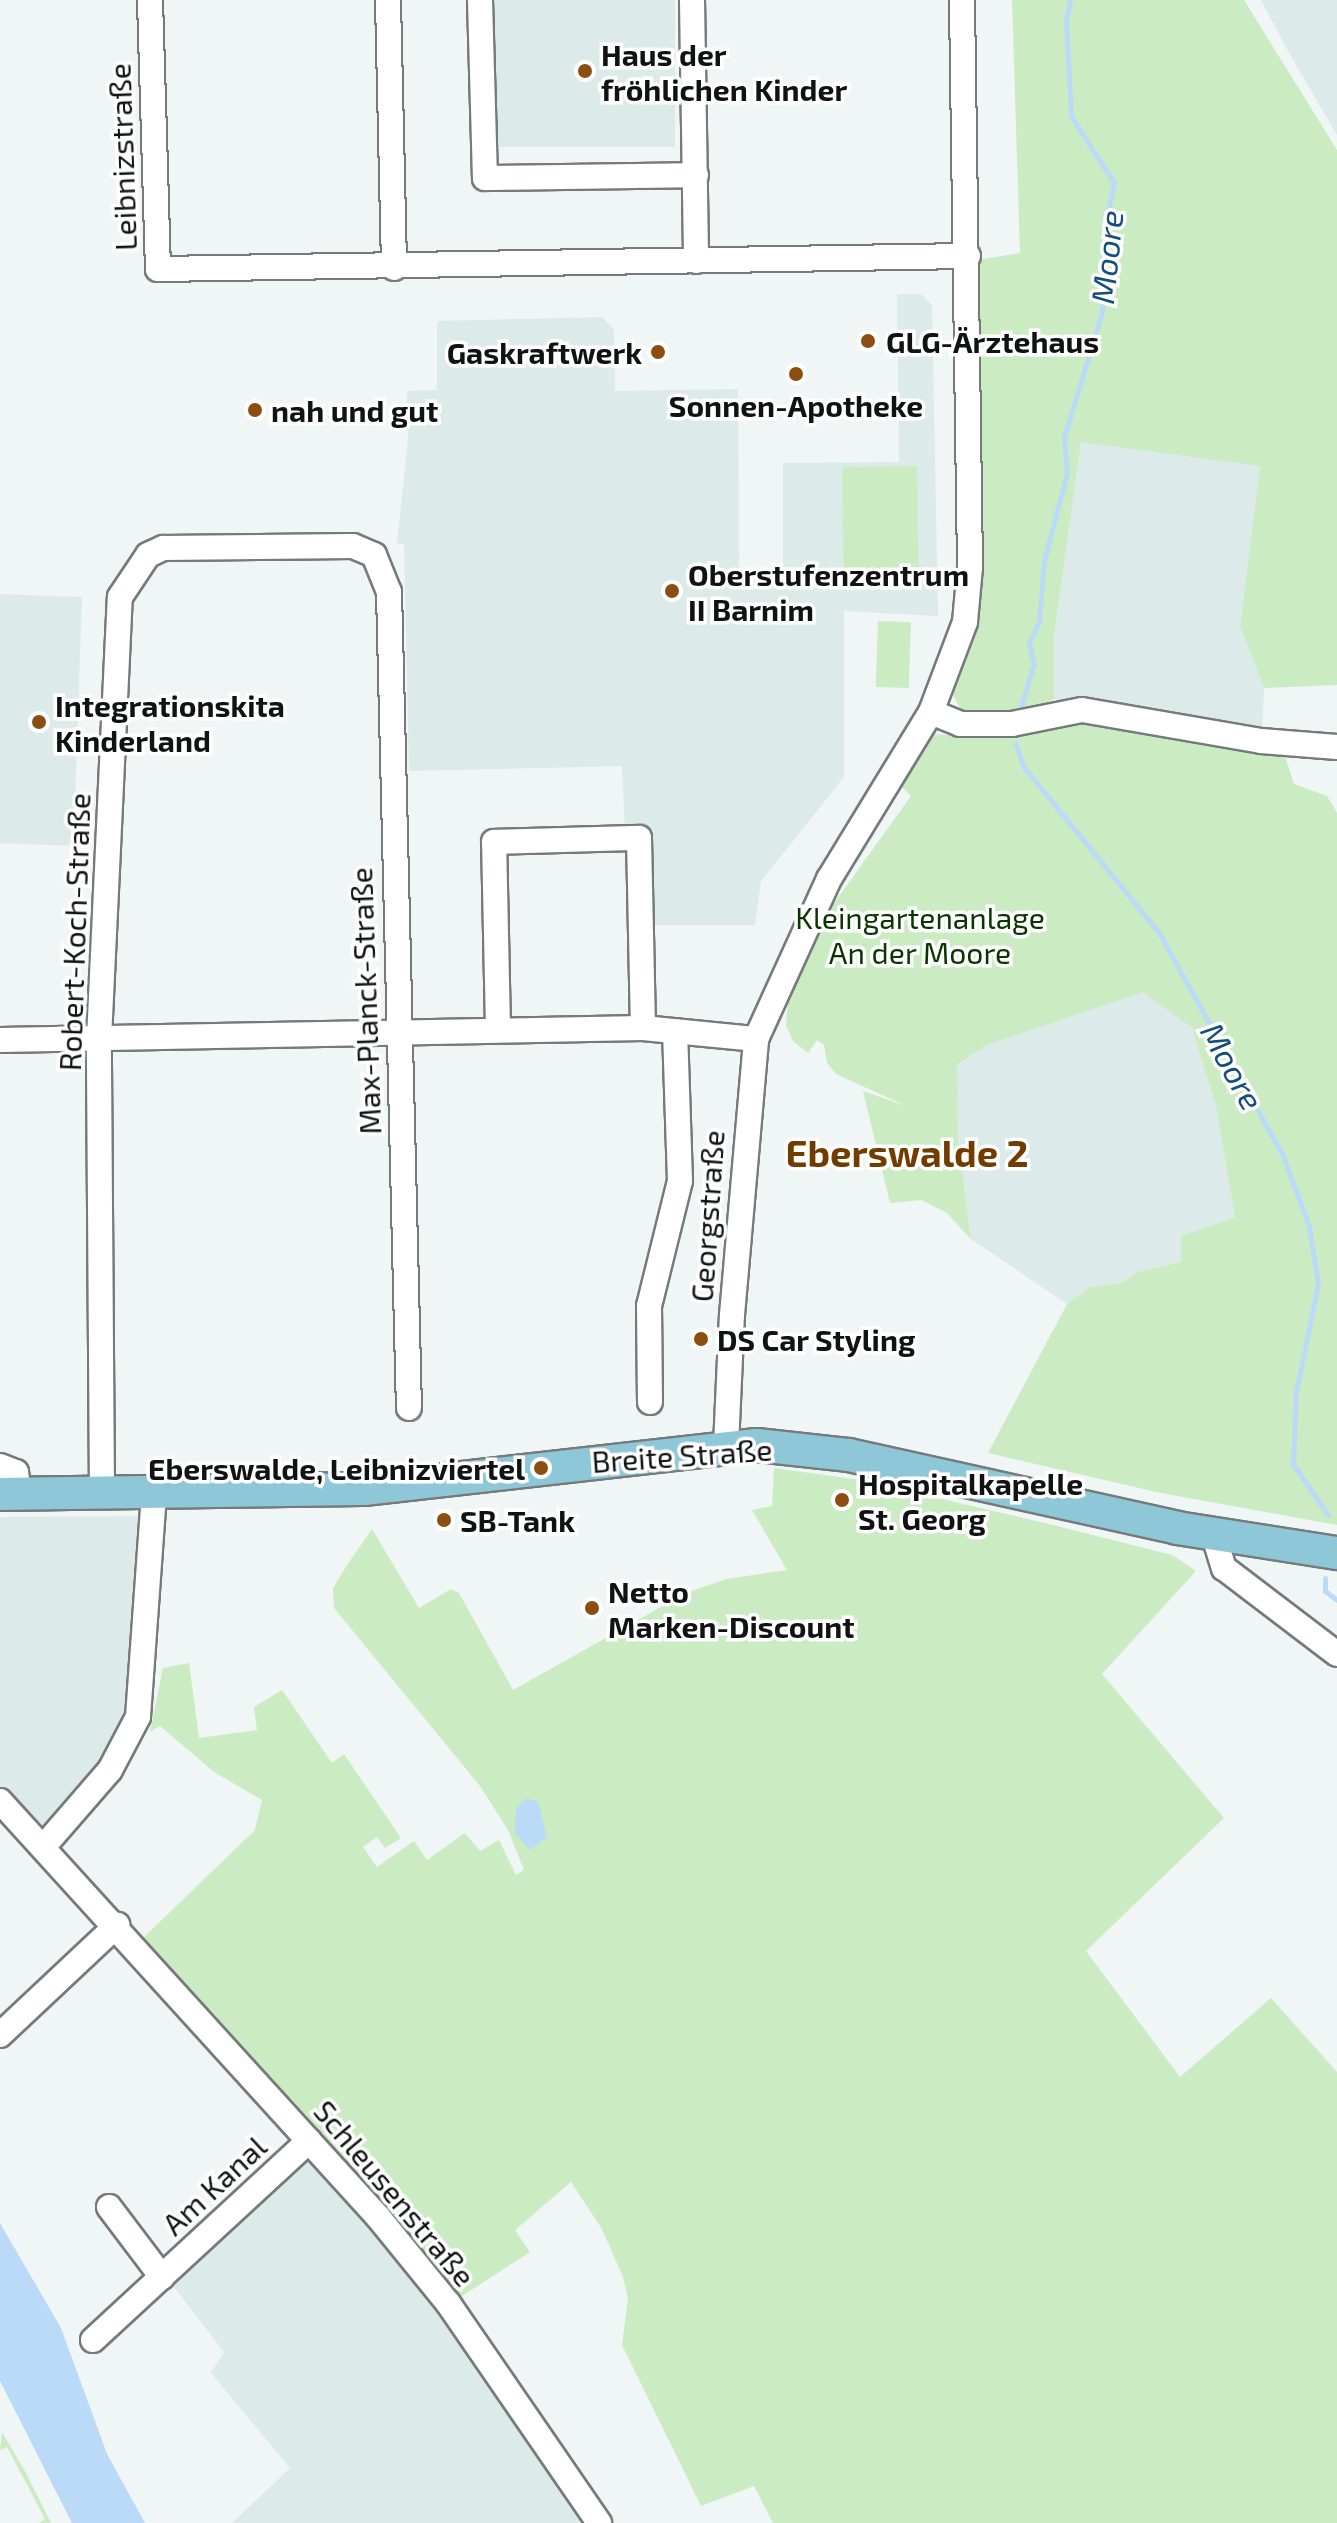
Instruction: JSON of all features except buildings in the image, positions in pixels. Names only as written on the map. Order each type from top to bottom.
[{"type":"main road","name":"Breite Straße","points":[[9,1494],[364,1489],[726,1446],[849,1455],[1214,1536],[1337,1553]]},
{"type":"street","name":"Leibnizstraße","points":[[150,0],[158,269],[394,268]]},
{"type":"street","points":[[388,0],[394,268],[968,256]]},
{"type":"street","points":[[480,0],[485,178],[696,175]]},
{"type":"street","points":[[692,0],[696,261]]},
{"type":"street","name":"Georgstraße","points":[[726,1446],[747,1105],[756,1039],[829,879],[931,712],[965,622],[970,567],[962,0]]},
{"type":"street","name":"Robert-Koch-Straße","points":[[102,1493],[99,1039],[120,597],[131,575],[148,555],[163,548],[353,546],[374,555],[389,592]]},
{"type":"street","name":"Max-Planck-Straße","points":[[389,592],[409,1408]]},
{"type":"street","points":[[931,712],[960,724],[1012,724],[1082,710],[1261,741],[1337,747]]},
{"type":"street","points":[[498,1029],[494,842],[639,838],[643,1028]]},
{"type":"street","points":[[0,1040],[643,1028],[756,1039]]},
{"type":"street","name":"Georgstraße","points":[[650,1402],[649,1306],[680,1181],[675,1031]]},
{"type":"street","name":"Breite Straße","points":[[0,1466],[16,1472],[9,1494]]},
{"type":"street","points":[[0,1801],[45,1845],[110,1770],[138,1717],[154,1493]]},
{"type":"street","points":[[1214,1536],[1224,1568],[1337,1654]]},
{"type":"street","name":"Schleusenstraße","points":[[45,1845],[309,2141],[448,2303],[599,2523]]},
{"type":"street","points":[[0,2035],[117,1925]]},
{"type":"street","name":"Am Kanal","points":[[93,2340],[309,2141]]},
{"type":"street","name":"Am Kanal","points":[[109,2207],[162,2277]]},
{"type":"shaded area","name":"Haus der fröhlichen Kinder","points":[[492,0],[675,0],[675,147],[492,147]]},
{"type":"shaded area","points":[[1261,0],[1337,0],[1337,135],[1289,53]]},
{"type":"shaded area","name":"Oberstufenzentrum II Barnim","points":[[897,294],[921,294],[932,305],[938,616],[844,611],[844,777],[761,881],[755,925],[655,925],[653,829],[625,829],[622,766],[409,771],[404,544],[397,544],[408,439],[407,391],[437,390],[437,321],[602,317],[614,330],[615,391],[738,389],[739,572],[783,572],[783,463],[899,462]]},
{"type":"shaded area","points":[[1081,441],[1261,466],[1240,627],[1264,688],[1262,730],[1054,699],[1054,636]]},
{"type":"shaded area","name":"Integrationskita Kinderland","points":[[0,594],[82,597],[73,846],[0,843]]},
{"type":"shaded area","points":[[1143,991],[1192,1028],[1216,1107],[1235,1217],[1181,1236],[1181,1262],[1137,1272],[1121,1283],[1090,1287],[1067,1304],[971,1239],[958,1138],[957,1066],[987,1045]]},
{"type":"shaded area","points":[[147,1516],[135,1697],[103,1764],[50,1825],[39,1828],[0,1791],[0,1517]]},
{"type":"shaded area","points":[[307,2149],[411,2261],[585,2523],[232,2523],[290,2468],[211,2373],[224,2352],[168,2279]]},
{"type":"green space","points":[[1012,0],[1244,0],[1337,150],[1337,685],[1264,688],[1240,627],[1260,466],[1081,442],[1054,636],[1054,699],[1028,712],[963,714],[950,689],[970,629],[977,260],[1020,253]]},
{"type":"green space","points":[[917,466],[919,587],[844,588],[842,467]]},
{"type":"green space","points":[[878,621],[911,622],[909,688],[876,687]]},
{"type":"green space","name":"Kleingartenanlage An der Moore","points":[[1067,719],[1284,753],[1294,784],[1327,796],[1337,813],[1337,1525],[1161,1493],[988,1453],[1067,1304],[1090,1287],[1121,1283],[1137,1272],[1181,1262],[1181,1236],[1235,1217],[1216,1107],[1192,1028],[1143,992],[987,1045],[957,1065],[958,1138],[971,1239],[946,1212],[921,1200],[890,1203],[863,1091],[906,1106],[836,1074],[827,1063],[824,1045],[817,1040],[808,1053],[793,1041],[786,1025],[789,992],[827,913],[911,796],[901,786],[930,734],[1011,738]]},
{"type":"green space","points":[[774,1468],[861,1480],[1053,1525],[1172,1555],[1196,1571],[1102,1674],[1224,1818],[1086,1951],[1180,2077],[1271,1998],[1337,2072],[1337,2523],[773,2523],[754,2486],[701,2506],[622,2345],[628,2298],[623,2277],[602,2229],[571,2182],[515,2230],[530,2252],[459,2298],[415,2240],[142,1939],[255,1830],[262,1800],[214,1772],[160,1726],[150,1732],[163,1668],[189,1663],[199,1738],[257,1730],[254,1707],[282,1690],[332,1763],[344,1754],[401,1838],[385,1848],[377,1837],[363,1847],[377,1867],[414,1841],[427,1860],[465,1833],[480,1851],[499,1840],[516,1875],[524,1870],[508,1830],[480,1786],[334,1608],[333,1588],[347,1565],[372,1529],[419,1608],[451,1589],[459,1593],[513,1690],[686,1593],[726,1579],[787,1570],[752,1510],[772,1506]]},
{"type":"green space","points":[[2,2432],[51,2523],[39,2523],[45,2519],[7,2447],[0,2450]]},
{"type":"water","points":[[527,1798],[538,1802],[547,1837],[530,1850],[515,1833],[516,1808]]},
{"type":"water","points":[[0,2223],[61,2328],[107,2454],[145,2523],[72,2523],[0,2381]]},
{"type":"waterway","name":"Moore","points":[[1021,706],[1034,664],[1029,644],[1039,622],[1044,561],[1067,473],[1064,437],[1102,312],[1104,230],[1114,183],[1071,116],[1066,21],[1070,0]]},
{"type":"waterway","name":"Moore","points":[[1016,744],[1023,766],[1159,933],[1283,1156],[1309,1226],[1318,1284],[1296,1392],[1293,1464],[1328,1515]]},
{"type":"waterway","points":[[1325,1578],[1325,1591],[1337,1600]]},
{"type":"place","name":"Haus der fröhlichen Kinder","points":[[585,71]]},
{"type":"place","name":"GLG-Ärztehaus","points":[[868,341]]},
{"type":"place","name":"Gaskraftwerk","points":[[658,352]]},
{"type":"place","name":"Sonnen-Apotheke","points":[[796,374]]},
{"type":"place","name":"nah und gut","points":[[255,410]]},
{"type":"place","name":"Oberstufenzentrum II Barnim","points":[[672,591]]},
{"type":"place","name":"Integrationskita Kinderland","points":[[39,722]]},
{"type":"place","name":"DS Car Styling","points":[[701,1339]]},
{"type":"place","name":"Eberswalde, Leibnizviertel","points":[[541,1468]]},
{"type":"place","name":"Hospitalkapelle St. Georg","points":[[842,1500]]},
{"type":"place","name":"SB-Tank","points":[[444,1520]]},
{"type":"place","name":"Netto Marken-Discount","points":[[592,1608]]},
{"type":"district","name":"Eberswalde 2","points":[[907,1153]]}]
